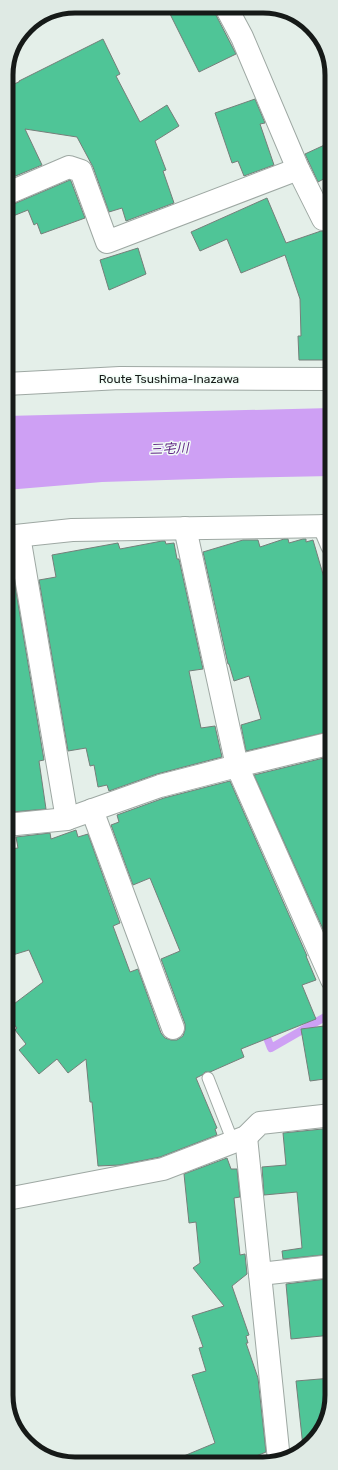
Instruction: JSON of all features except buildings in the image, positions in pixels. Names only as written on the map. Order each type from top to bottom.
[{"type":"street","points":[[229,13],[242,37],[298,169],[323,218],[325,218]]},
{"type":"street","points":[[13,191],[69,167],[81,171],[108,242],[298,169]]},
{"type":"street","name":"Route Tsushima-Inazawa","points":[[13,384],[120,378],[325,379]]},
{"type":"street","points":[[185,528],[237,766],[325,964]]},
{"type":"street","points":[[67,819],[13,537],[72,530],[185,528],[325,533]]},
{"type":"street","points":[[13,824],[67,819],[160,786],[325,744]]},
{"type":"street","points":[[92,810],[173,1028]]},
{"type":"street","points":[[13,1199],[163,1169],[240,1139],[260,1123],[325,1116]]},
{"type":"street","points":[[240,1139],[260,1274],[278,1455]]},
{"type":"street","points":[[260,1274],[325,1267]]},
{"type":"lane","points":[[208,1078],[240,1139]]},
{"type":"water","name":"三宅川","points":[[325,408],[325,476],[102,482],[13,489],[13,416]]},
{"type":"waterway","points":[[264,1030],[271,1048],[325,1017]]}]
